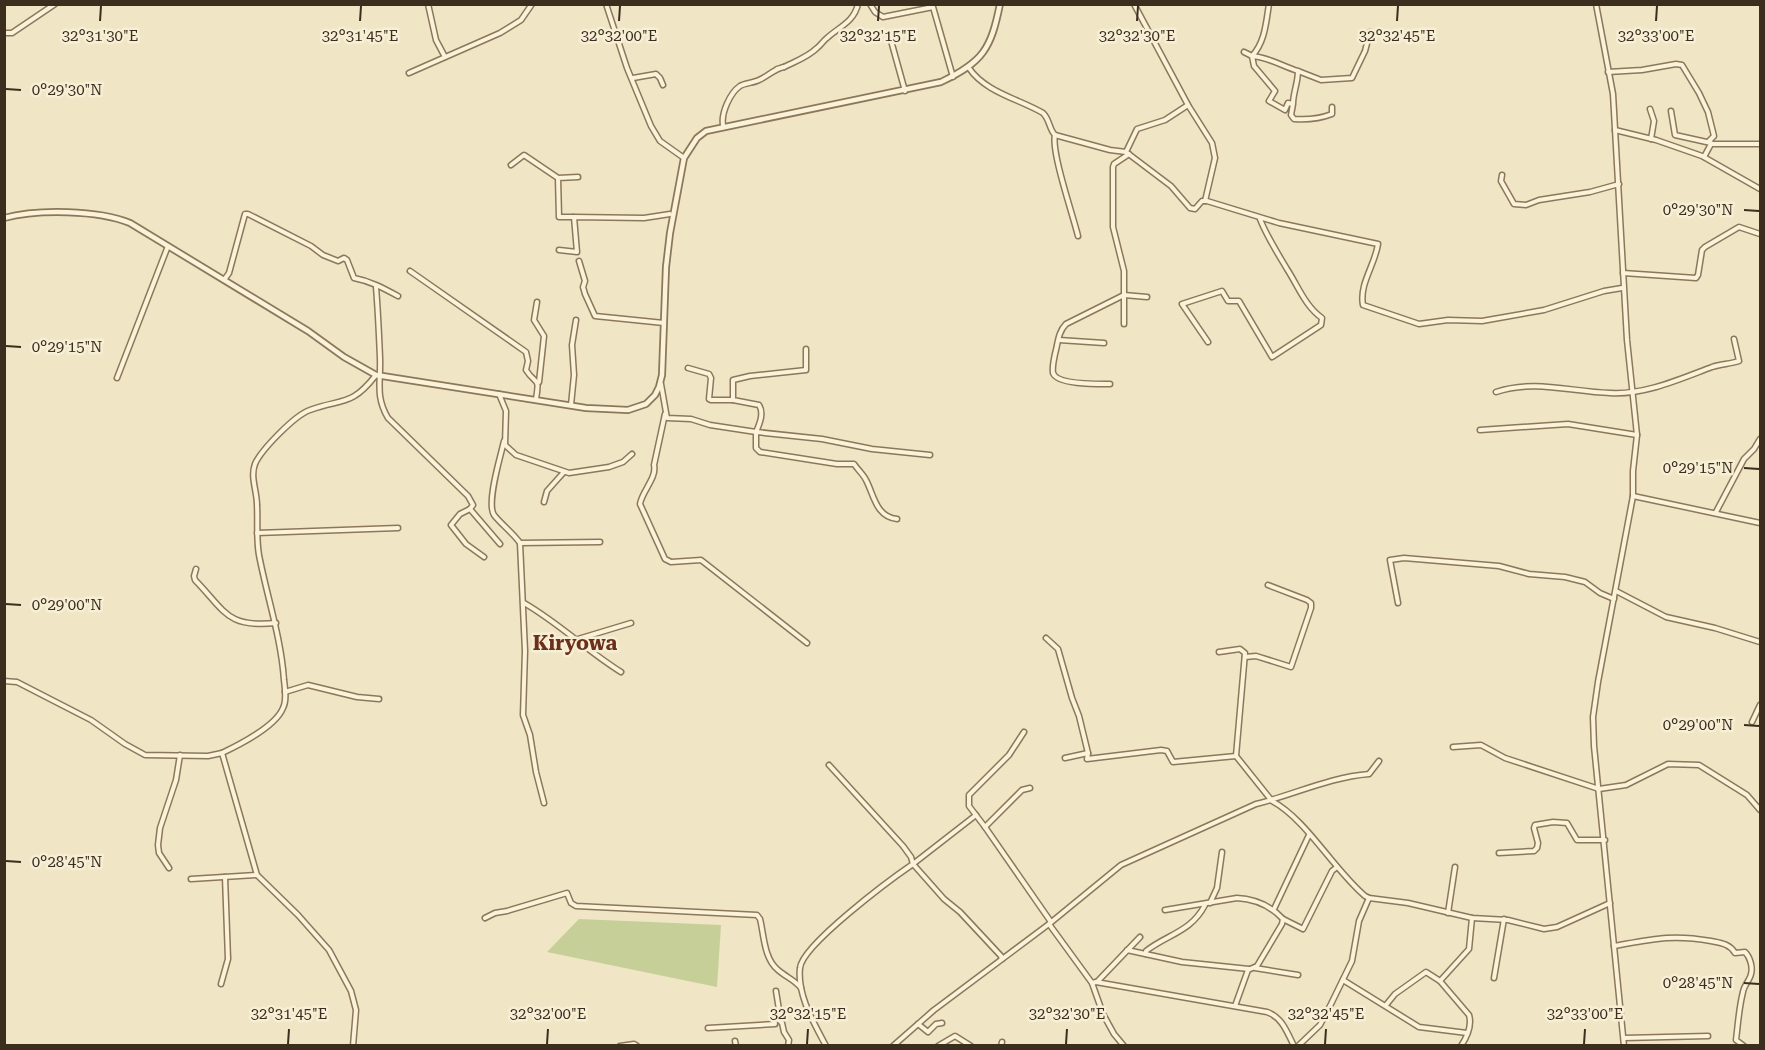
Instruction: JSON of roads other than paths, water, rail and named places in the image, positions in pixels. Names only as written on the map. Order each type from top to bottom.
[{"type":"street","points":[[4,33],[12,33],[55,4]]},
{"type":"street","points":[[428,4],[436,40],[445,57]]},
{"type":"street","points":[[409,73],[500,33],[521,20],[532,4]]},
{"type":"street","points":[[606,4],[627,68],[651,126],[660,141],[684,158]]},
{"type":"street","points":[[723,125],[722,117],[740,86],[760,80],[777,69],[805,57],[851,20],[859,4],[865,4]]},
{"type":"street","points":[[870,4],[875,12],[883,17],[933,7],[953,76]]},
{"type":"street","points":[[807,643],[701,560],[670,561],[665,559],[640,500],[655,470],[654,465],[665,414],[661,380],[668,246],[684,158],[697,138],[706,131],[941,82],[969,68],[987,47],[1000,4]]},
{"type":"street","points":[[1055,135],[1127,153],[1171,186],[1190,208],[1195,209],[1205,201],[1215,158],[1212,143],[1188,105],[1134,4]]},
{"type":"street","points":[[1252,56],[1261,46],[1263,32],[1268,21],[1269,4]]},
{"type":"street","points":[[1596,4],[1613,94],[1623,273],[1637,435],[1633,496],[1593,717],[1624,1046]]},
{"type":"street","points":[[1244,52],[1252,56],[1264,57],[1321,80],[1352,78],[1365,51],[1370,32]]},
{"type":"street","points":[[890,38],[905,91]]},
{"type":"street","points":[[1252,56],[1254,66],[1275,91],[1269,100],[1285,110],[1288,103],[1293,104]]},
{"type":"street","points":[[1608,72],[1682,65],[1700,93],[1714,136],[1704,157]]},
{"type":"street","points":[[969,68],[984,84],[1043,113],[1048,119],[1055,135],[1059,165],[1078,236]]},
{"type":"street","points":[[1298,71],[1291,115],[1294,119],[1325,117],[1332,114],[1332,107]]},
{"type":"street","points":[[633,78],[656,74],[663,85]]},
{"type":"street","points":[[1124,324],[1123,265],[1113,227],[1113,167],[1127,153],[1137,129],[1165,120],[1188,105]]},
{"type":"street","points":[[1650,109],[1654,121],[1651,139]]},
{"type":"street","points":[[1671,111],[1675,135],[1710,142],[1761,144]]},
{"type":"street","points":[[1615,130],[1651,139],[1704,157],[1761,189]]},
{"type":"street","points":[[511,165],[524,155],[558,178],[559,217],[573,217]]},
{"type":"street","points":[[1502,175],[1501,181],[1514,204],[1526,205],[1539,200],[1590,192],[1619,184]]},
{"type":"street","points":[[1205,201],[1301,229],[1378,244],[1377,254],[1361,294],[1363,305],[1419,324],[1448,320],[1482,321],[1512,317],[1622,288]]},
{"type":"street","points":[[4,218],[39,212],[101,214],[130,223],[308,331],[344,357],[378,375],[613,411],[639,407],[655,395],[661,380]]},
{"type":"street","points":[[224,280],[229,273],[245,214],[248,214],[311,246],[323,255],[338,261],[344,258],[354,278],[368,280],[376,287],[382,287],[398,296]]},
{"type":"street","points":[[559,250],[577,252],[574,217],[644,218],[670,214]]},
{"type":"street","points":[[1208,342],[1182,304],[1222,291],[1228,301],[1239,301],[1272,357],[1321,325],[1322,318],[1313,312],[1303,299],[1271,244],[1260,218]]},
{"type":"street","points":[[1623,273],[1696,278],[1702,250],[1705,247],[1738,227],[1761,234]]},
{"type":"street","points":[[117,378],[168,246]]},
{"type":"street","points":[[579,261],[585,281],[583,286],[585,294],[595,316],[663,323]]},
{"type":"street","points":[[410,271],[526,352],[527,373],[539,384]]},
{"type":"street","points":[[376,287],[380,404],[388,418],[468,496],[473,505],[460,514],[451,525],[466,544],[484,556]]},
{"type":"street","points":[[1110,384],[1069,382],[1057,378],[1053,373],[1053,368],[1061,329],[1066,324],[1124,295],[1147,297]]},
{"type":"street","points":[[536,399],[544,336],[534,320],[537,302]]},
{"type":"street","points":[[572,405],[574,375],[572,345],[576,320]]},
{"type":"street","points":[[1496,392],[1534,386],[1553,386],[1611,393],[1633,392],[1714,366],[1739,361],[1734,339]]},
{"type":"street","points":[[1059,340],[1104,343]]},
{"type":"street","points":[[733,400],[733,380],[806,370],[806,349]]},
{"type":"street","points":[[688,368],[709,374],[711,378],[709,399],[733,400],[760,407],[761,418],[756,432],[756,448],[760,452],[837,464],[854,464],[864,476],[878,507],[888,518],[897,519]]},
{"type":"street","points":[[4,681],[17,682],[82,715],[145,755],[208,756],[222,753],[260,731],[283,709],[285,692],[276,623],[259,556],[254,470],[256,463],[264,450],[301,415],[309,410],[346,401],[359,394],[378,375]]},
{"type":"street","points":[[498,393],[506,411],[504,441],[494,482],[492,510],[520,543],[525,651],[523,715],[530,735],[544,803]]},
{"type":"street","points":[[665,414],[670,419],[691,419],[711,425],[756,432],[822,439],[898,453],[930,456]]},
{"type":"street","points":[[1480,430],[1568,424],[1637,435]]},
{"type":"street","points":[[1716,512],[1744,459],[1761,439]]},
{"type":"street","points":[[504,441],[513,454],[564,472],[590,471],[609,467],[623,462],[633,454]]},
{"type":"street","points":[[544,502],[547,491],[564,472]]},
{"type":"street","points":[[1633,496],[1761,523]]},
{"type":"street","points":[[470,509],[500,544]]},
{"type":"street","points":[[257,533],[398,528]]},
{"type":"street","points":[[520,543],[600,542]]},
{"type":"street","points":[[1398,603],[1390,561],[1404,558],[1499,566],[1529,574],[1565,577],[1585,582],[1600,593],[1614,599]]},
{"type":"street","points":[[196,569],[195,580],[226,615],[246,624],[276,623]]},
{"type":"street","points":[[1245,657],[1256,657],[1291,667],[1311,608],[1311,603],[1307,600],[1268,585]]},
{"type":"street","points":[[1616,591],[1666,617],[1714,627],[1761,642]]},
{"type":"street","points":[[523,603],[543,614],[621,672]]},
{"type":"street","points":[[577,639],[631,623]]},
{"type":"street","points":[[1046,638],[1058,649],[1079,716],[1088,753],[1087,759],[1161,750],[1167,751],[1173,762],[1236,756]]},
{"type":"street","points":[[1219,652],[1243,650],[1245,657],[1236,756],[1272,801],[1280,806],[1369,898],[1408,903],[1472,918],[1504,920],[1551,929],[1610,903]]},
{"type":"street","points":[[285,692],[300,687],[316,686],[357,697],[379,699]]},
{"type":"street","points":[[1752,722],[1761,705]]},
{"type":"street","points":[[1024,732],[1009,755],[969,795],[969,806],[1094,983],[1103,1014],[1124,1046]]},
{"type":"street","points":[[1453,747],[1481,745],[1504,758],[1599,789],[1626,785],[1668,764],[1699,765],[1747,795],[1761,810]]},
{"type":"street","points":[[222,753],[257,875],[329,950],[351,991],[356,1010],[353,1046]]},
{"type":"street","points":[[1065,758],[1088,753]]},
{"type":"street","points":[[169,868],[159,853],[158,845],[160,828],[176,780],[180,755]]},
{"type":"street","points":[[892,1046],[1124,863],[1256,804],[1272,801],[1333,780],[1369,774],[1379,761]]},
{"type":"street","points":[[829,765],[898,840],[911,857],[913,864],[944,899],[960,912],[1002,959]]},
{"type":"street","points":[[985,827],[1022,790],[1030,788]]},
{"type":"street","points":[[826,1046],[813,1023],[801,988],[800,970],[805,956],[837,924],[976,815]]},
{"type":"street","points":[[1499,853],[1534,851],[1538,843],[1534,828],[1535,825],[1543,823],[1567,823],[1577,840],[1605,840]]},
{"type":"street","points":[[1274,909],[1309,835]]},
{"type":"street","points":[[1146,954],[1146,951],[1155,944],[1182,931],[1199,916],[1208,904],[1217,888],[1222,852]]},
{"type":"street","points":[[1165,910],[1208,904],[1227,898],[1246,898],[1274,909],[1283,919],[1303,929],[1332,871],[1337,867]]},
{"type":"street","points":[[1448,913],[1455,867]]},
{"type":"street","points":[[191,879],[257,875]]},
{"type":"street","points":[[221,984],[228,959],[225,877]]},
{"type":"street","points":[[484,918],[567,893],[570,903],[576,906],[757,915],[771,962],[777,970],[801,988]]},
{"type":"street","points":[[1094,983],[1275,1014],[1296,1046],[1320,1025],[1343,980],[1352,961],[1359,921],[1369,898]]},
{"type":"street","points":[[1440,981],[1469,949],[1472,918]]},
{"type":"street","points":[[1255,968],[1283,919]]},
{"type":"street","points":[[1494,978],[1504,920]]},
{"type":"street","points":[[1094,983],[1140,937]]},
{"type":"street","points":[[1614,946],[1663,937],[1687,937],[1722,943],[1732,947],[1735,952],[1745,952],[1749,956],[1751,975],[1744,985],[1736,1040],[1744,1046]]},
{"type":"street","points":[[1127,950],[1182,962],[1255,968],[1298,975]]},
{"type":"street","points":[[1235,1006],[1249,969]]},
{"type":"street","points":[[1386,1006],[1395,994],[1426,972],[1440,981],[1469,1015],[1471,1021],[1461,1046]]},
{"type":"street","points":[[1343,980],[1419,1027],[1467,1033]]},
{"type":"street","points":[[708,1028],[775,1024],[774,1022],[780,1016],[776,991]]},
{"type":"street","points":[[778,1019],[789,1040],[788,1046]]},
{"type":"street","points":[[918,1024],[928,1032],[936,1024],[942,1023]]},
{"type":"street","points":[[938,1046],[955,1036],[971,1046]]},
{"type":"street","points":[[1624,1038],[1708,1036]]},
{"type":"street","points":[[620,1046],[634,1044],[637,1046]]},
{"type":"district","name":"Kiryowa","points":[[575,643]]}]
